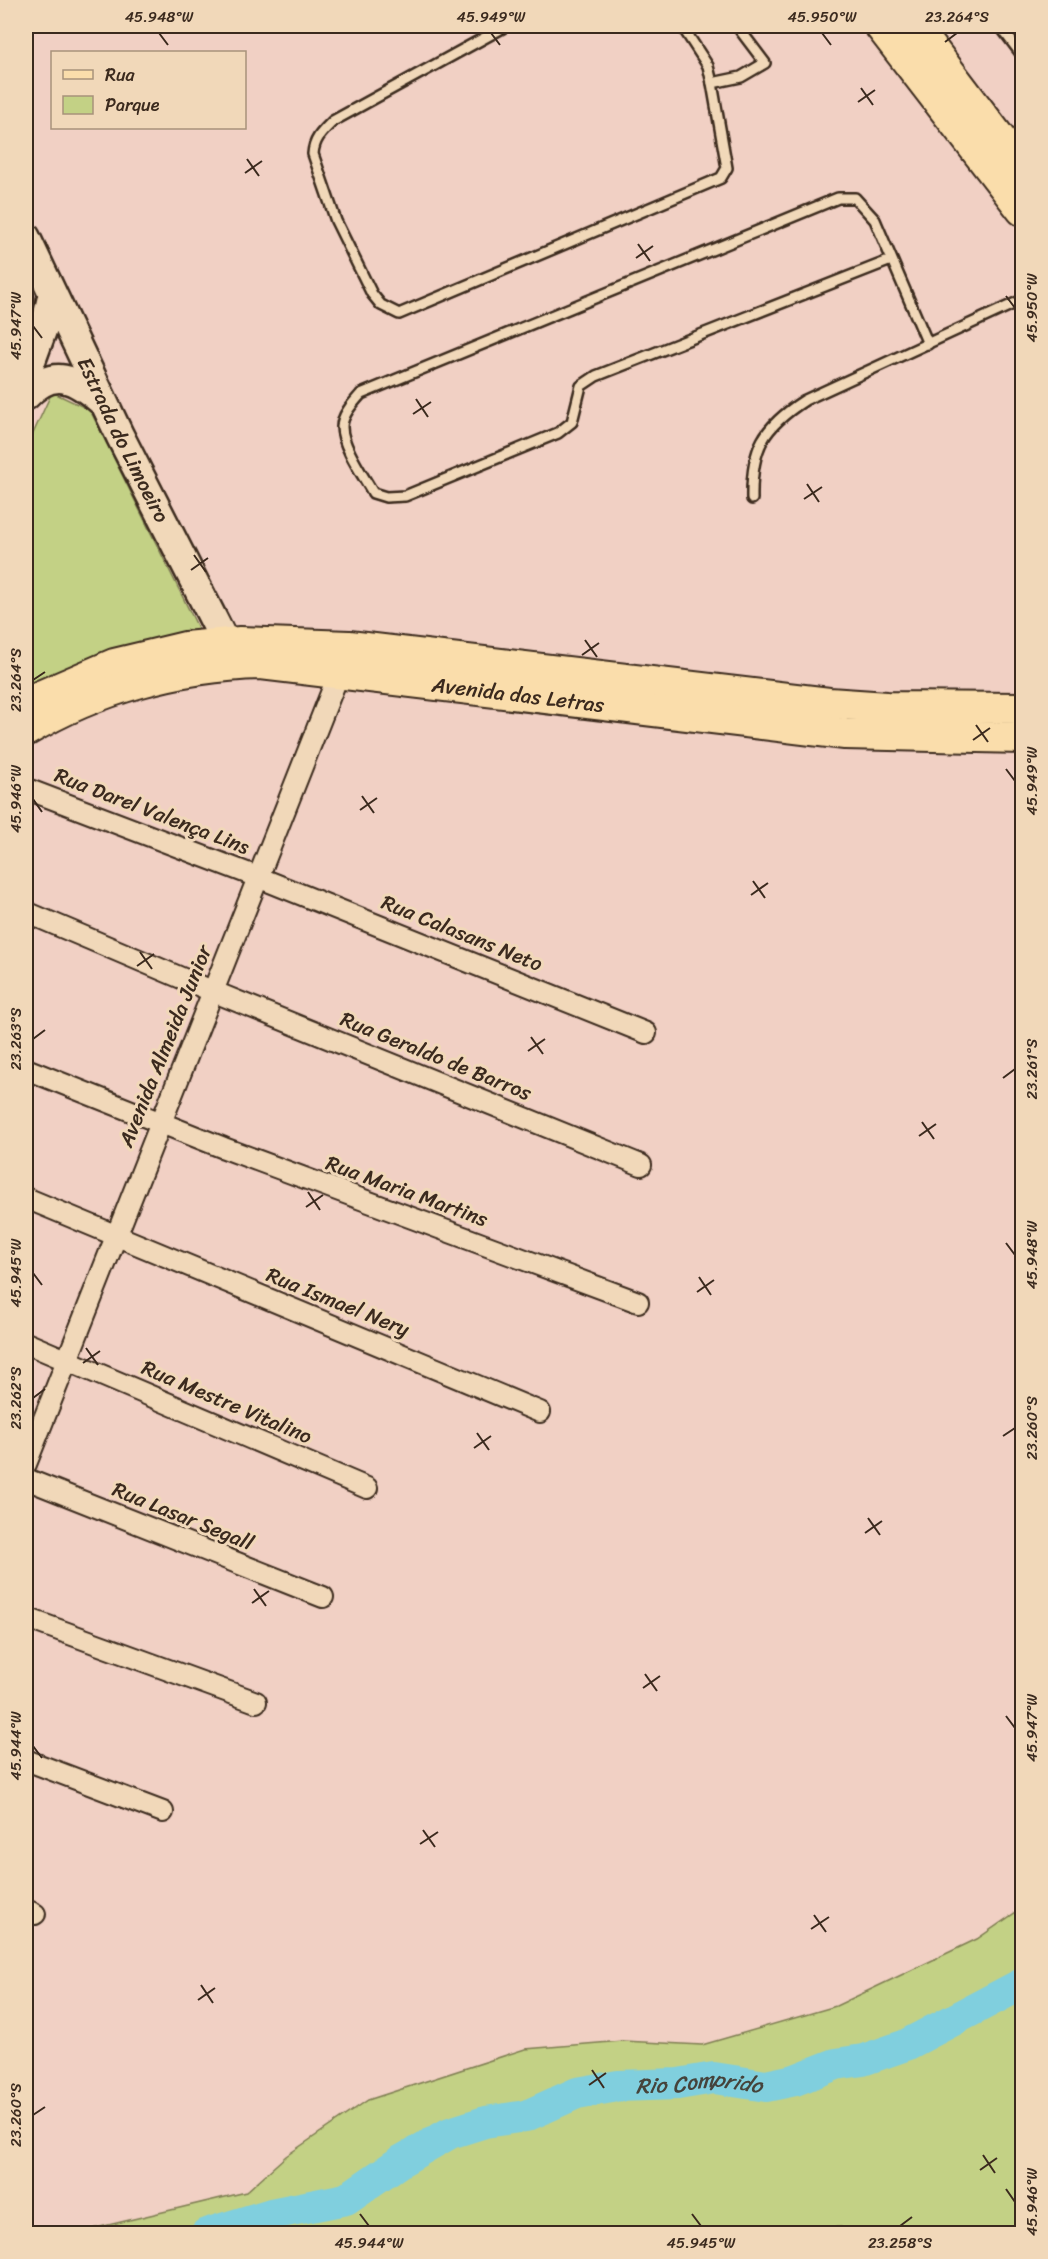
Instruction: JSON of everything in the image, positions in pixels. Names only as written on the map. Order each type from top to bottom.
[{"type":"main road","points":[[880,26],[1023,210]]},
{"type":"main road","points":[[915,26],[1020,157]]},
{"type":"main road","name":"Estrada do Limoeiro","points":[[26,237],[104,404],[228,654]]},
{"type":"main road","points":[[26,376],[43,331],[52,295]]},
{"type":"main road","points":[[26,396],[42,382],[63,378],[84,387],[104,404]]},
{"type":"main road","name":"Avenida das Letras","points":[[26,702],[114,664],[185,647],[228,654],[345,659],[829,703],[886,707],[1023,708]]},
{"type":"main road","name":"Avenida das Letras","points":[[26,730],[73,706],[138,683],[178,673],[228,654]]},
{"type":"main road","name":"Avenida das Letras","points":[[345,659],[845,734],[1023,738]]},
{"type":"street","name":"Avenida Almeida Junior","points":[[26,1464],[345,659]]},
{"type":"street","name":"Rua Darel Valença Lins","points":[[27,789],[260,878]]},
{"type":"street","name":"Rua Calasans Neto","points":[[260,878],[646,1033]]},
{"type":"street","name":"Rua Geraldo de Barros","points":[[26,912],[212,992],[641,1164]]},
{"type":"street","name":"Rua Maria Martins","points":[[26,1069],[224,1148],[638,1302]]},
{"type":"street","name":"Rua Ismael Nery","points":[[26,1198],[540,1412]]},
{"type":"street","name":"Rua Mestre Vitalino","points":[[26,1342],[367,1488]]},
{"type":"street","name":"Rua Lasar Segall","points":[[26,1479],[324,1597]]},
{"type":"street","points":[[26,1618],[256,1702]]},
{"type":"street","points":[[26,1760],[163,1812]]},
{"type":"lane","points":[[506,26],[333,121],[319,134],[314,144],[313,154],[336,221],[372,294],[390,311],[399,314],[721,178],[727,168],[708,66],[682,26]]},
{"type":"lane","points":[[712,83],[741,77],[765,63],[737,26]]},
{"type":"lane","points":[[1000,26],[1023,55]]},
{"type":"lane","points":[[891,260],[596,376],[581,386],[572,422],[558,433],[405,495],[386,497],[373,493],[349,448],[342,427],[349,407],[361,394],[838,198],[855,198],[875,220],[928,344]]},
{"type":"lane","points":[[752,499],[755,453],[765,434],[780,416],[806,400],[1023,300]]},
{"type":"green space","points":[[52,392],[90,410],[201,634],[26,691],[26,449]]},
{"type":"green space","points":[[1022,1908],[1022,2233],[850,2234],[841,2227],[752,2234],[86,2233],[96,2228],[246,2192],[286,2156],[368,2100],[525,2049],[623,2041],[702,2045],[836,2006],[977,1939]]},
{"type":"waterway","name":"Rio Comprido","points":[[206,2234],[271,2214],[346,2199],[401,2161],[450,2133],[485,2122],[526,2116],[577,2093],[618,2086],[678,2084],[714,2078],[766,2086],[795,2080],[836,2064],[863,2060],[906,2045],[1022,1984]]}]
